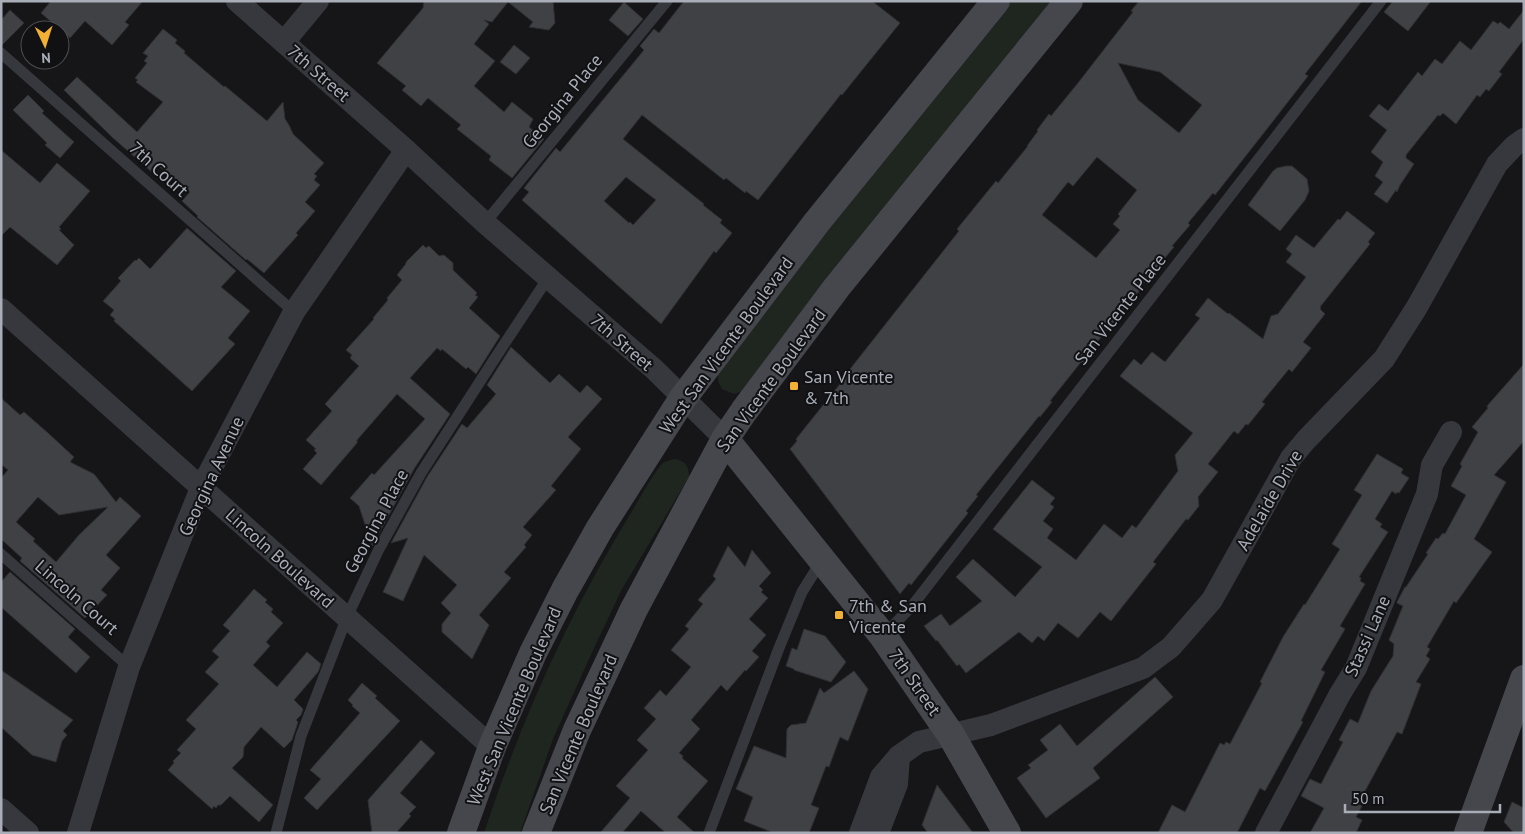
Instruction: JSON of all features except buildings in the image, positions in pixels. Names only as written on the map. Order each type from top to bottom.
[{"type":"main road","name":"West San Vicente Boulevard","points":[[461,833],[492,747],[532,653],[600,528],[683,398],[817,222],[996,1]]},
{"type":"main road","name":"San Vicente Boulevard","points":[[536,833],[577,730],[634,609],[725,439],[837,287],[1069,1]]},
{"type":"main road","name":"7th Street","points":[[725,439],[883,636],[951,734],[1007,833]]},
{"type":"main road","points":[[1468,833],[1524,679]]},
{"type":"street","name":"7th Street","points":[[237,1],[406,150],[485,223],[654,369],[725,439]]},
{"type":"street","points":[[284,42],[318,1]]},
{"type":"street","name":"Adelaide Drive","points":[[860,833],[881,777],[899,756],[919,742],[991,725],[1143,668],[1171,647],[1212,600],[1291,458],[1384,359],[1417,307],[1497,164],[1514,146],[1524,139]]},
{"type":"street","name":"Georgina Avenue","points":[[78,833],[129,667],[201,488],[294,312],[406,150]]},
{"type":"street","name":"Lincoln Boulevard","points":[[1,308],[492,747]]},
{"type":"street","name":"Stassi Lane","points":[[1266,833],[1340,694],[1356,668],[1427,494],[1432,465],[1451,432]]},
{"type":"street","points":[[878,833],[897,784],[899,756]]},
{"type":"street","points":[[1,809],[28,833]]},
{"type":"lane","name":"Georgina Place","points":[[485,223],[667,1]]},
{"type":"lane","name":"San Vicente Place","points":[[883,636],[912,606],[1381,1]]},
{"type":"lane","name":"7th Court","points":[[1,53],[294,312]]},
{"type":"lane","name":"Georgina Place","points":[[276,833],[301,736],[347,617],[380,549],[421,472],[548,278]]},
{"type":"lane","name":"Lincoln Court","points":[[1,554],[129,667]]},
{"type":"lane","points":[[709,833],[802,592],[822,560]]},
{"type":"shaded area","points":[[1010,1],[1055,1],[743,391],[734,394],[722,389],[718,378],[721,366]]},
{"type":"shaded area","points":[[674,459],[686,464],[689,477],[622,589],[553,739],[520,833],[484,833],[498,791],[531,707],[569,625],[611,546],[652,478],[663,463]]},
{"type":"place","name":"San Vicente & 7th","points":[[794,386]]},
{"type":"place","name":"7th & San Vicente","points":[[839,615]]}]
